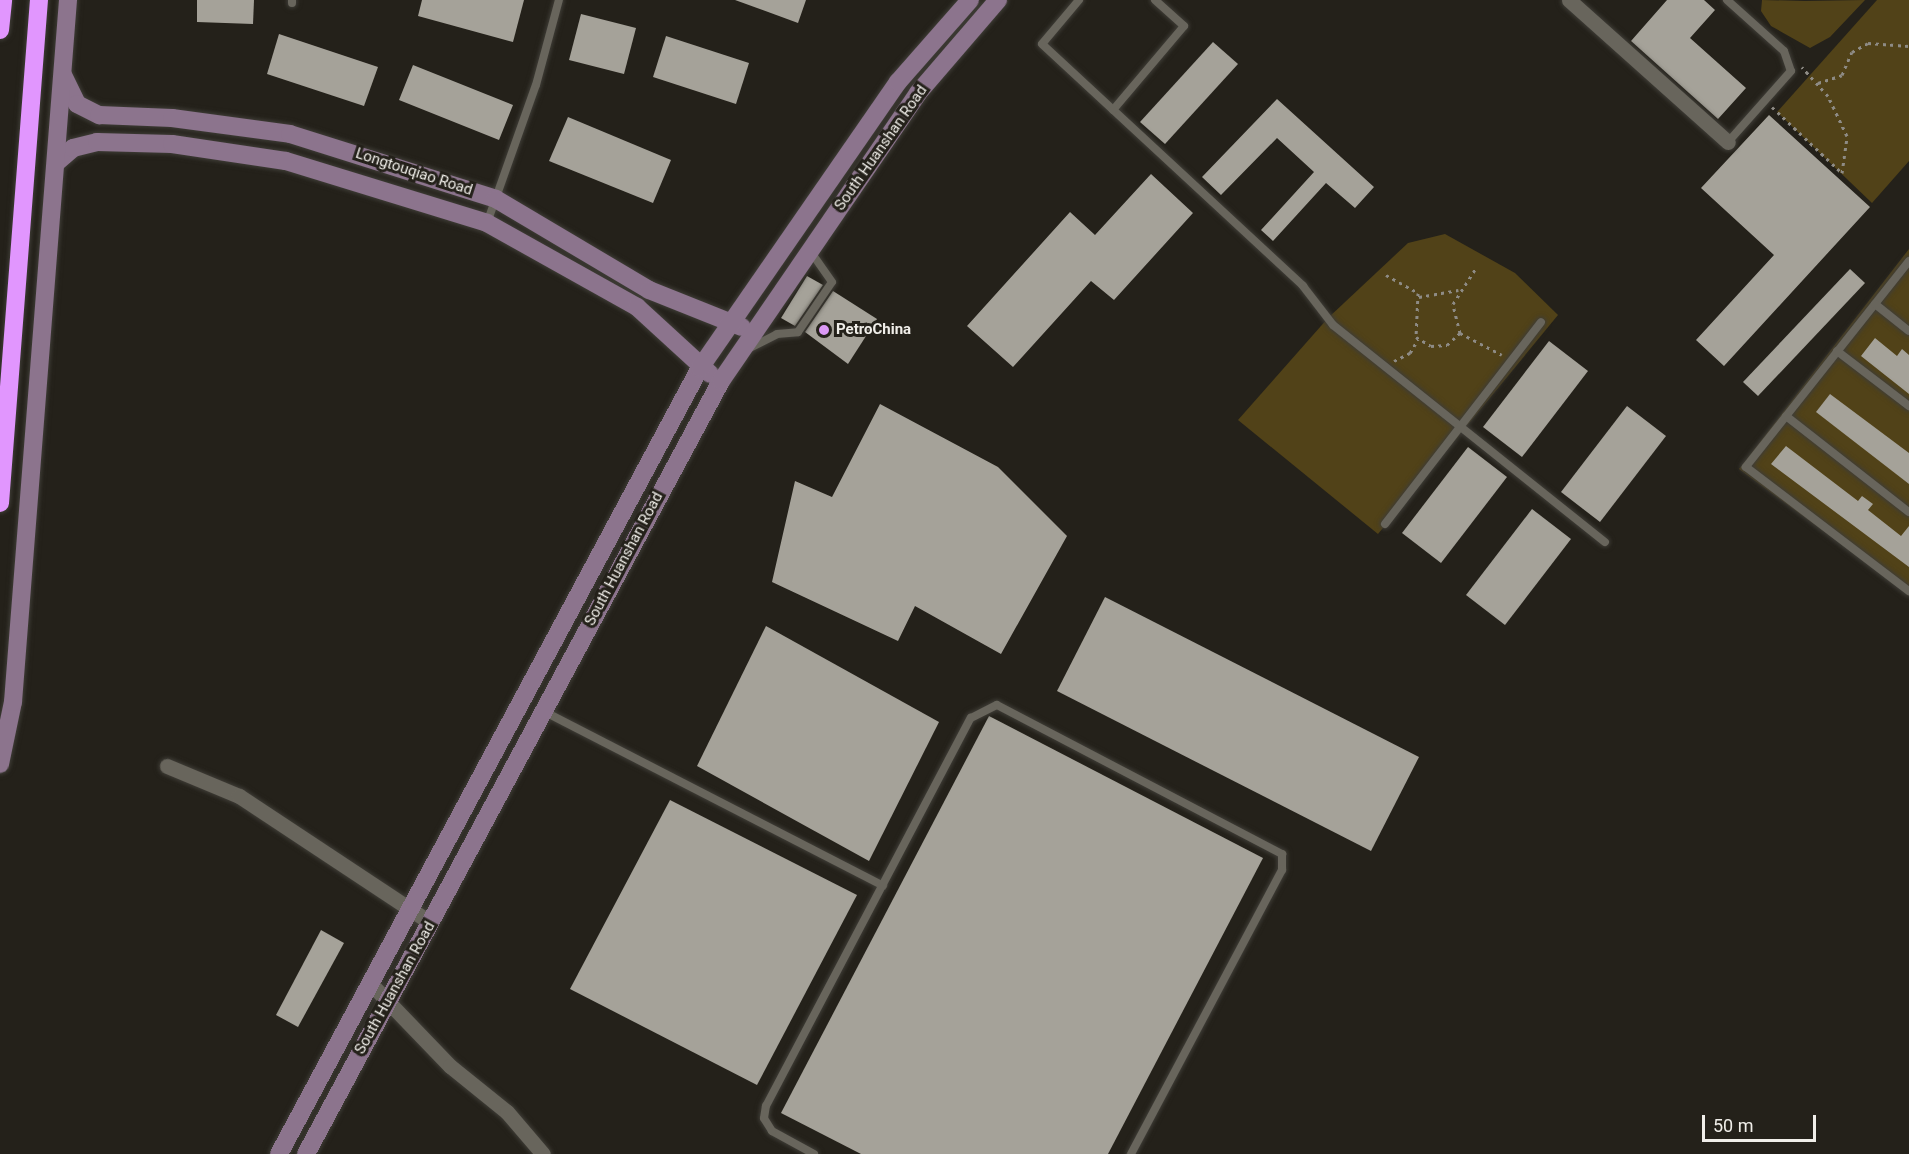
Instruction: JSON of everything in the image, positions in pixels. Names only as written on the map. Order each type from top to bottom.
[{"type":"highway","points":[[0,28],[3,0]]},
{"type":"highway","points":[[0,503],[39,0]]},
{"type":"street","name":"South Huanshan Road","points":[[279,1154],[700,368],[898,82],[970,0]]},
{"type":"street","name":"South Huanshan Road","points":[[306,1154],[385,998],[431,923],[721,381],[918,93],[998,0]]},
{"type":"street","points":[[1569,0],[1728,142]]},
{"type":"street","points":[[0,764],[13,702],[68,8]]},
{"type":"street","name":"Longtouqiao Road","points":[[63,75],[77,104],[99,115],[171,118],[290,134],[496,199],[649,290],[732,321],[754,333]]},
{"type":"street","name":"Longtouqiao Road","points":[[56,163],[73,148],[97,142],[172,144],[286,161],[487,222],[637,307],[700,368],[721,381]]},
{"type":"street","points":[[166,766],[239,796],[431,923]]},
{"type":"street","points":[[371,984],[450,1065],[507,1112],[543,1154]]},
{"type":"lane","points":[[487,222],[559,0]]},
{"type":"lane","points":[[1078,0],[1042,44],[1302,286],[1333,325],[1605,542]]},
{"type":"lane","points":[[1113,110],[1184,26],[1155,0]]},
{"type":"lane","points":[[1727,0],[1785,55],[1791,71],[1728,142]]},
{"type":"lane","points":[[741,352],[777,334],[798,332],[804,324],[832,282],[810,251]]},
{"type":"lane","points":[[1909,261],[1746,466],[1909,591]]},
{"type":"lane","points":[[1875,304],[1909,331]]},
{"type":"lane","points":[[1385,524],[1457,426],[1541,322]]},
{"type":"lane","points":[[1837,351],[1909,406]]},
{"type":"lane","points":[[1786,416],[1909,512]]},
{"type":"lane","points":[[814,1154],[772,1131],[764,1118],[766,1106],[971,718],[997,705],[1282,854],[1282,870],[1131,1154]]},
{"type":"lane","points":[[543,711],[883,886]]},
{"type":"path","points":[[1818,83],[1842,75],[1852,52],[1868,43],[1909,46]]},
{"type":"path","points":[[1766,101],[1842,173],[1847,136],[1818,83],[1785,55]]},
{"type":"path","points":[[1460,333],[1453,304],[1459,290],[1476,268]]},
{"type":"path","points":[[1381,364],[1410,353],[1418,339],[1414,325],[1419,297],[1408,282],[1386,275]]},
{"type":"path","points":[[1419,297],[1459,290]]},
{"type":"path","points":[[1418,339],[1431,346],[1447,345],[1460,333]]},
{"type":"path","points":[[1460,333],[1489,343],[1509,361]]},
{"type":"shaded area","points":[[1762,0],[1865,0],[1830,37],[1810,48],[1771,26],[1761,11]]},
{"type":"shaded area","points":[[1877,0],[1909,0],[1909,161],[1872,203],[1777,112]]},
{"type":"shaded area","points":[[1445,234],[1515,273],[1558,315],[1378,534],[1238,420],[1328,318],[1408,243]]},
{"type":"shaded area","points":[[1909,249],[1909,594],[1739,469]]},
{"type":"building","points":[[197,0],[254,0],[253,24],[197,22]]},
{"type":"building","points":[[422,0],[524,0],[513,42],[418,16]]},
{"type":"building","points":[[735,0],[806,0],[798,23]]},
{"type":"building","points":[[1667,0],[1704,0],[1715,10],[1690,38],[1746,88],[1718,119],[1631,41]]},
{"type":"building","points":[[581,14],[636,28],[624,74],[569,60]]},
{"type":"building","points":[[279,34],[378,67],[364,106],[267,74]]},
{"type":"building","points":[[666,36],[749,63],[736,104],[653,77]]},
{"type":"building","points":[[1213,42],[1238,64],[1165,144],[1140,122]]},
{"type":"building","points":[[413,65],[513,105],[499,140],[399,100]]},
{"type":"building","points":[[1277,99],[1374,187],[1355,208],[1326,183],[1273,241],[1261,230],[1314,172],[1277,138],[1221,195],[1202,177]]},
{"type":"building","points":[[1769,115],[1870,207],[1724,366],[1696,340],[1774,255],[1701,188]]},
{"type":"building","points":[[568,117],[671,160],[653,203],[549,161]]},
{"type":"building","points":[[1151,174],[1193,213],[1114,300],[1091,281],[1013,367],[967,326],[1070,212],[1095,235]]},
{"type":"building","points":[[1850,269],[1865,283],[1758,396],[1743,382]]},
{"type":"building","points":[[807,276],[823,285],[795,326],[781,318]]},
{"type":"building","points":[[833,291],[877,319],[848,364],[805,332]]},
{"type":"building","points":[[1875,338],[1897,356],[1902,349],[1909,355],[1909,394],[1861,356]]},
{"type":"building","points":[[1549,341],[1588,371],[1522,457],[1483,427]]},
{"type":"building","points":[[1830,394],[1909,453],[1909,484],[1816,412]]},
{"type":"building","points":[[880,404],[998,467],[1067,536],[1001,654],[915,606],[898,641],[772,582],[795,481],[832,497]]},
{"type":"building","points":[[1627,406],[1666,436],[1600,522],[1561,492]]},
{"type":"building","points":[[1786,446],[1858,501],[1862,496],[1873,504],[1868,510],[1901,536],[1909,526],[1909,567],[1771,464]]},
{"type":"building","points":[[1468,447],[1507,477],[1441,563],[1402,533]]},
{"type":"building","points":[[1532,509],[1571,539],[1505,625],[1466,595]]},
{"type":"building","points":[[1105,597],[1419,757],[1371,851],[1057,691]]},
{"type":"building","points":[[766,626],[939,722],[869,861],[697,766]]},
{"type":"building","points":[[989,716],[1263,858],[1108,1154],[861,1154],[781,1113]]},
{"type":"building","points":[[670,800],[857,895],[757,1085],[570,989]]},
{"type":"building","points":[[321,930],[344,943],[298,1027],[276,1015]]},
{"type":"place","name":"PetroChina","points":[[824,330]]}]
